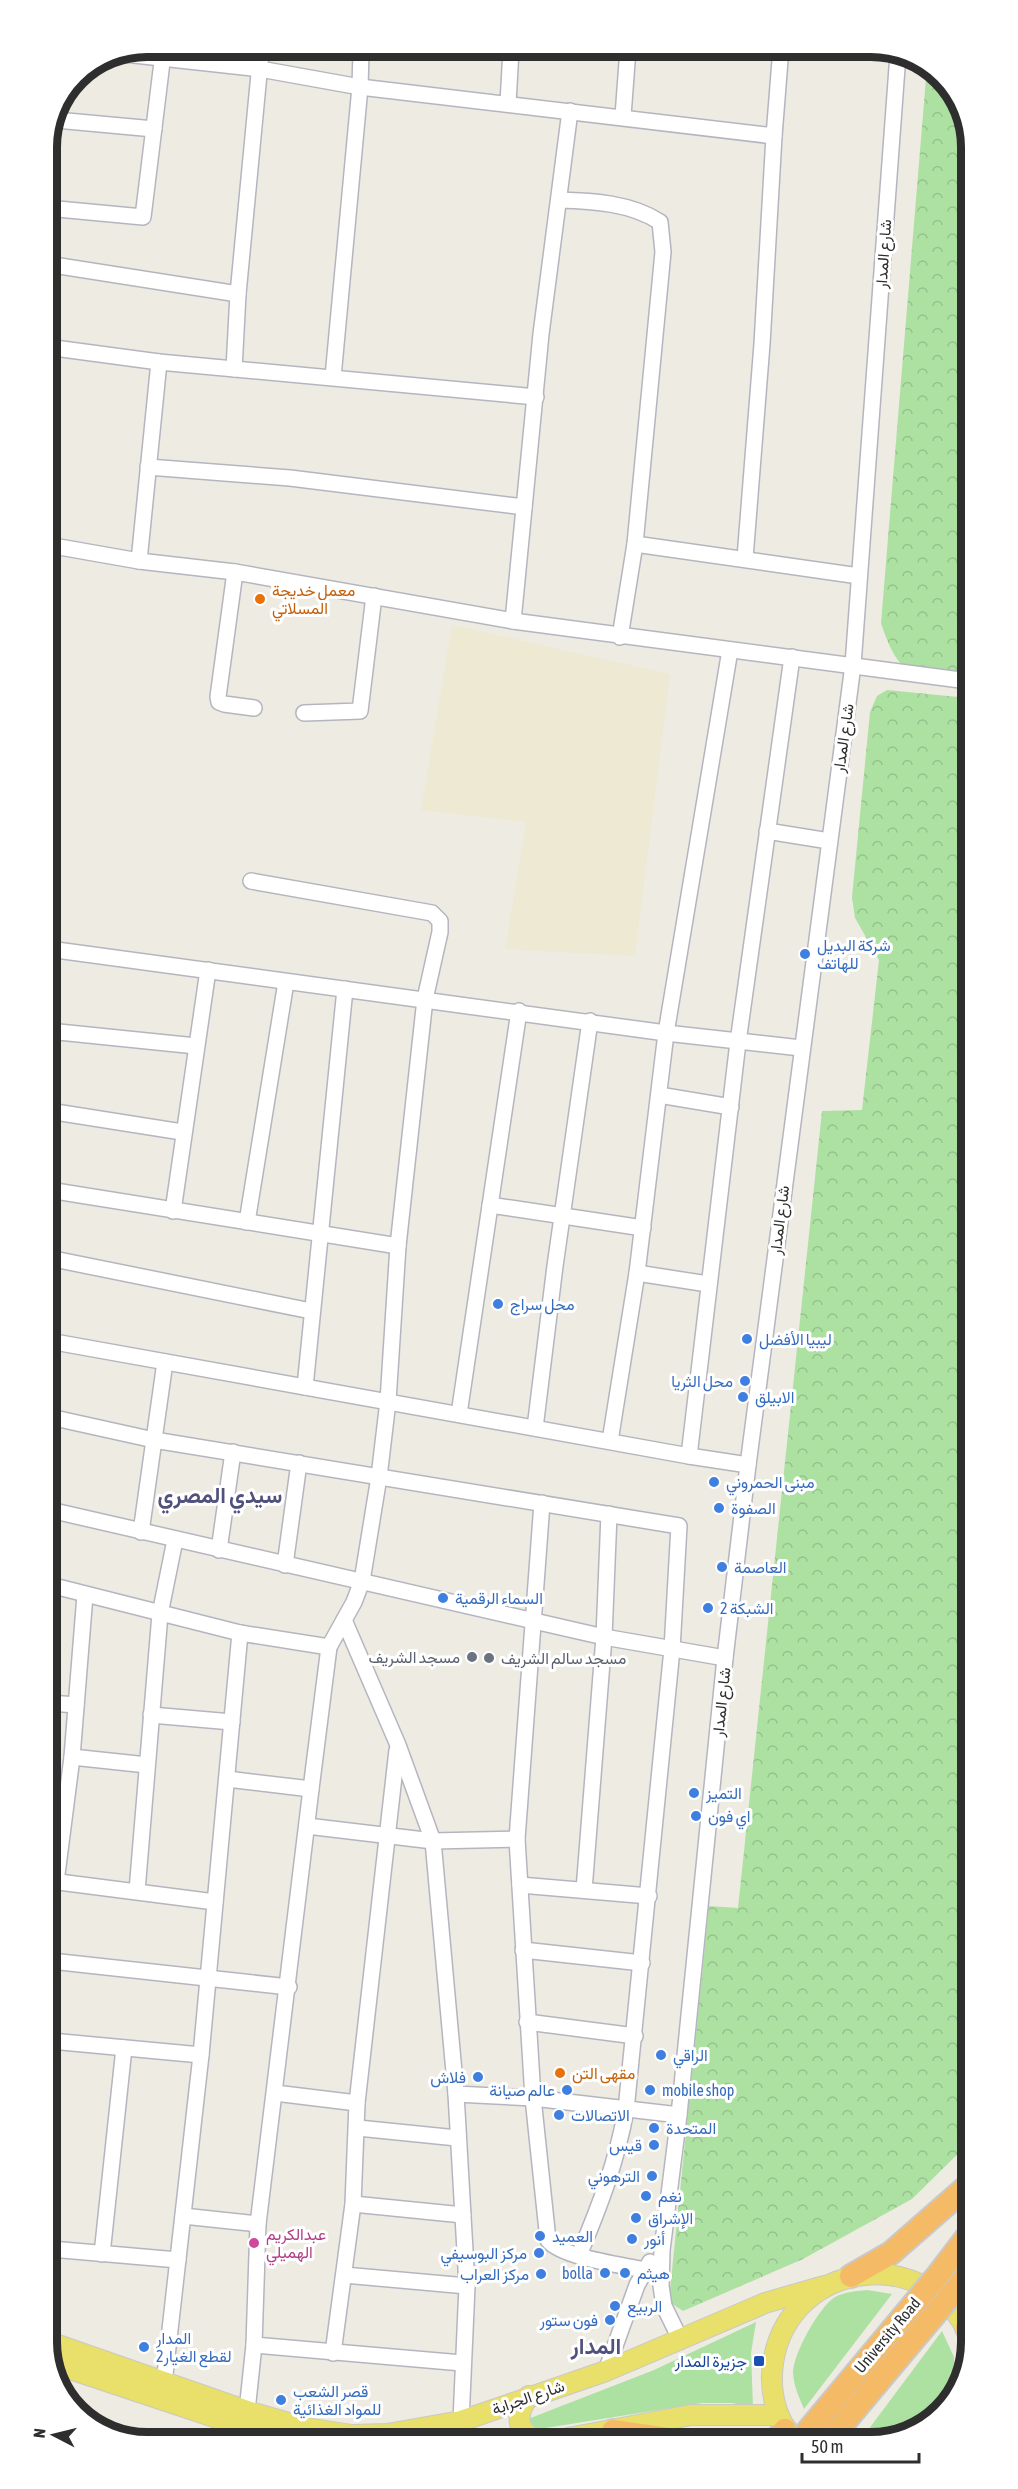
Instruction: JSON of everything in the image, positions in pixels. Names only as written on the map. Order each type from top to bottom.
[{"type":"highway","points":[[851,2276],[891,2253],[923,2228],[961,2192]]},
{"type":"highway","name":"University Road","points":[[787,2432],[938,2275],[961,2245]]},
{"type":"highway","name":"University Road","points":[[836,2432],[961,2283]]},
{"type":"highway","points":[[613,2431],[620,2432]]},
{"type":"main road","name":"شارع الجرابة","points":[[398,2432],[461,2421],[606,2371],[681,2341],[765,2303],[851,2276],[885,2273],[918,2282],[946,2301],[961,2319]]},
{"type":"main road","points":[[607,2432],[691,2415],[787,2432],[772,2387],[773,2357],[783,2329],[801,2305],[824,2286]]},
{"type":"main road","name":"شارع الجرابة","points":[[57,2345],[247,2411],[306,2428],[337,2432]]},
{"type":"main road","points":[[61,2366],[259,2432]]},
{"type":"main road","points":[[524,2432],[518,2421],[520,2408],[529,2397]]},
{"type":"street","points":[[57,209],[143,217],[162,57]]},
{"type":"street","points":[[170,57],[260,69],[360,87],[623,116],[774,136]]},
{"type":"street","points":[[234,369],[238,294],[261,57]]},
{"type":"street","points":[[333,377],[361,57]]},
{"type":"street","points":[[508,103],[511,57]]},
{"type":"street","points":[[623,116],[627,57]]},
{"type":"street","points":[[745,558],[762,344],[780,57]]},
{"type":"street","name":"شارع المدار","points":[[681,2341],[664,2306],[661,2286],[662,2250],[679,2115],[725,1658],[748,1465],[853,665],[897,61]]},
{"type":"street","points":[[513,621],[536,396],[570,111]]},
{"type":"street","points":[[62,121],[154,129]]},
{"type":"street","points":[[559,200],[590,201],[644,212],[660,222],[663,252],[635,544],[620,637]]},
{"type":"street","points":[[57,266],[238,294]]},
{"type":"street","points":[[57,349],[159,362],[536,396]]},
{"type":"street","points":[[139,561],[159,362]]},
{"type":"street","points":[[148,467],[290,478],[524,507]]},
{"type":"street","points":[[635,544],[859,576]]},
{"type":"street","points":[[57,547],[139,561],[236,573],[513,621],[620,637],[961,680]]},
{"type":"street","points":[[236,573],[218,697],[219,702],[224,704],[254,708]]},
{"type":"street","points":[[304,713],[360,711],[374,596]]},
{"type":"street","points":[[610,1441],[637,1273],[666,1033],[730,650]]},
{"type":"street","points":[[689,1456],[738,1042],[792,657]]},
{"type":"street","points":[[767,831],[829,841]]},
{"type":"street","points":[[247,2411],[254,2345],[258,2224],[329,1647],[362,1581],[379,1477],[388,1401],[399,1246],[425,999],[440,932],[440,921],[432,913],[251,881]]},
{"type":"street","points":[[57,950],[519,1011],[666,1033],[801,1048]]},
{"type":"street","points":[[173,1211],[182,1132],[208,970]]},
{"type":"street","points":[[248,1222],[286,982]]},
{"type":"street","points":[[305,1387],[318,1234],[345,989]]},
{"type":"street","points":[[459,1414],[519,1011]]},
{"type":"street","points":[[535,1428],[590,1021]]},
{"type":"street","points":[[57,1031],[196,1046]]},
{"type":"street","points":[[659,1095],[731,1107]]},
{"type":"street","points":[[57,1112],[182,1132]]},
{"type":"street","points":[[57,1192],[399,1246]]},
{"type":"street","points":[[490,1206],[643,1228]]},
{"type":"street","points":[[57,1260],[311,1311]]},
{"type":"street","points":[[637,1273],[708,1284]]},
{"type":"street","points":[[57,1342],[748,1465]]},
{"type":"street","points":[[141,1532],[165,1362]]},
{"type":"street","points":[[57,1419],[154,1440],[677,1525],[681,1528],[649,1896],[626,2110],[621,2139],[603,2200],[579,2255]]},
{"type":"street","points":[[219,1550],[233,1452]]},
{"type":"street","points":[[285,1565],[299,1463]]},
{"type":"street","points":[[542,1503],[517,1839],[527,2022],[548,2240],[552,2245],[579,2255],[644,2270]]},
{"type":"street","points":[[57,1512],[604,1637],[725,1658]]},
{"type":"street","points":[[584,1890],[604,1637],[609,1514]]},
{"type":"street","points":[[137,1891],[160,1614],[175,1540]]},
{"type":"street","points":[[57,1587],[240,1633],[329,1647]]},
{"type":"street","points":[[57,1861],[72,1757],[85,1595]]},
{"type":"street","points":[[344,1620],[398,1745],[433,1840],[456,2094],[467,2286],[461,2421]]},
{"type":"street","points":[[164,2383],[201,2055],[240,1633]]},
{"type":"street","points":[[57,1704],[76,1705]]},
{"type":"street","points":[[151,1716],[232,1722]]},
{"type":"street","points":[[333,2353],[353,2204],[357,2103],[398,1745]]},
{"type":"street","points":[[72,1757],[147,1765]]},
{"type":"street","points":[[227,1779],[311,1789]]},
{"type":"street","points":[[307,1826],[433,1840],[517,1839]]},
{"type":"street","points":[[57,1882],[215,1902]]},
{"type":"street","points":[[520,1885],[649,1896]]},
{"type":"street","points":[[523,1950],[642,1963]]},
{"type":"street","points":[[57,1962],[289,1986]]},
{"type":"street","points":[[527,2022],[635,2036]]},
{"type":"street","points":[[57,2042],[201,2055]]},
{"type":"street","points":[[102,2254],[124,2048]]},
{"type":"street","points":[[275,2093],[357,2103]]},
{"type":"street","points":[[456,2094],[533,2098],[679,2115]]},
{"type":"street","points":[[357,2128],[457,2138]]},
{"type":"street","points":[[353,2204],[463,2215]]},
{"type":"street","points":[[183,2216],[258,2224]]},
{"type":"street","points":[[57,2250],[178,2260]]},
{"type":"street","points":[[606,2371],[644,2270],[662,2250]]},
{"type":"street","points":[[344,2275],[467,2286]]},
{"type":"street","points":[[254,2345],[462,2363]]},
{"type":"shaded area","points":[[452,625],[670,674],[635,956],[505,949],[526,822],[421,810]]},
{"type":"green space","points":[[926,76],[935,83],[952,107],[961,147],[961,679],[921,675],[902,665],[888,642],[881,623]]},
{"type":"green space","points":[[887,690],[961,697],[961,2151],[912,2199],[803,2259],[683,2311],[671,2303],[670,2290],[709,1906],[738,1908],[822,1111],[862,1110],[879,960],[855,918],[852,897],[870,712],[877,696]]},
{"type":"green space","points":[[867,2290],[892,2294],[804,2409],[793,2373],[802,2343],[822,2310],[835,2297]]},
{"type":"green space","points":[[756,2322],[751,2353],[753,2407],[732,2403],[702,2403],[533,2430],[528,2419],[654,2370]]},
{"type":"green space","points":[[942,2331],[954,2357],[954,2376],[942,2397],[935,2406],[911,2423],[882,2431],[866,2432]]},
{"type":"place","name":"معمل خديجة المسلاتي","points":[[260,599]]},
{"type":"place","name":"شركة البديل للهاتف","points":[[805,954]]},
{"type":"place","name":"محل سراج","points":[[498,1304]]},
{"type":"place","name":"ليبيا الأفضل","points":[[747,1339]]},
{"type":"place","name":"محل الثريا","points":[[745,1381]]},
{"type":"place","name":"الابيلق","points":[[743,1397]]},
{"type":"place","name":"مبنى الحمروني","points":[[714,1482]]},
{"type":"place","name":"الصفوة","points":[[719,1508]]},
{"type":"place","name":"العاصمة","points":[[722,1567]]},
{"type":"place","name":"السماء الرقمية","points":[[443,1598]]},
{"type":"place","name":"الشبكة 2","points":[[708,1608]]},
{"type":"place","name":"مسجد الشريف","points":[[472,1657]]},
{"type":"place","name":"مسجد سالم الشريف","points":[[489,1658]]},
{"type":"place","name":"التميز","points":[[694,1793]]},
{"type":"place","name":"اي فون","points":[[696,1816]]},
{"type":"place","name":"الراقي","points":[[661,2055]]},
{"type":"place","name":"مقهى التن","points":[[560,2073]]},
{"type":"place","name":"فلاش","points":[[478,2077]]},
{"type":"place","name":"عالم صيانة","points":[[567,2090]]},
{"type":"place","name":"mobile shop","points":[[650,2090]]},
{"type":"place","name":"الاتصالات","points":[[559,2115]]},
{"type":"place","name":"المتحدة","points":[[654,2128]]},
{"type":"place","name":"قيس","points":[[654,2145]]},
{"type":"place","name":"الترهوني","points":[[652,2176]]},
{"type":"place","name":"نغم","points":[[646,2196]]},
{"type":"place","name":"الإشراق","points":[[636,2218]]},
{"type":"place","name":"العميد","points":[[540,2236]]},
{"type":"place","name":"أنور","points":[[632,2239]]},
{"type":"place","name":"عبدالكريم الهميلي","points":[[254,2243]]},
{"type":"place","name":"مركز البوسيفي","points":[[539,2253]]},
{"type":"place","name":"bolla","points":[[605,2273]]},
{"type":"place","name":"هيثم","points":[[625,2273]]},
{"type":"place","name":"مركز العراب","points":[[541,2274]]},
{"type":"place","name":"الربيع","points":[[615,2306]]},
{"type":"place","name":"فون ستور","points":[[610,2320]]},
{"type":"place","name":"المدار 2لقطع الغيار","points":[[144,2347]]},
{"type":"place","name":"جزيرة المدار","points":[[759,2361]]},
{"type":"place","name":"قصر الشعب للمواد الغذائية","points":[[281,2400]]},
{"type":"district","name":"سيدي المصري","points":[[220,1495]]},
{"type":"district","name":"المدار","points":[[596,2346]]}]
